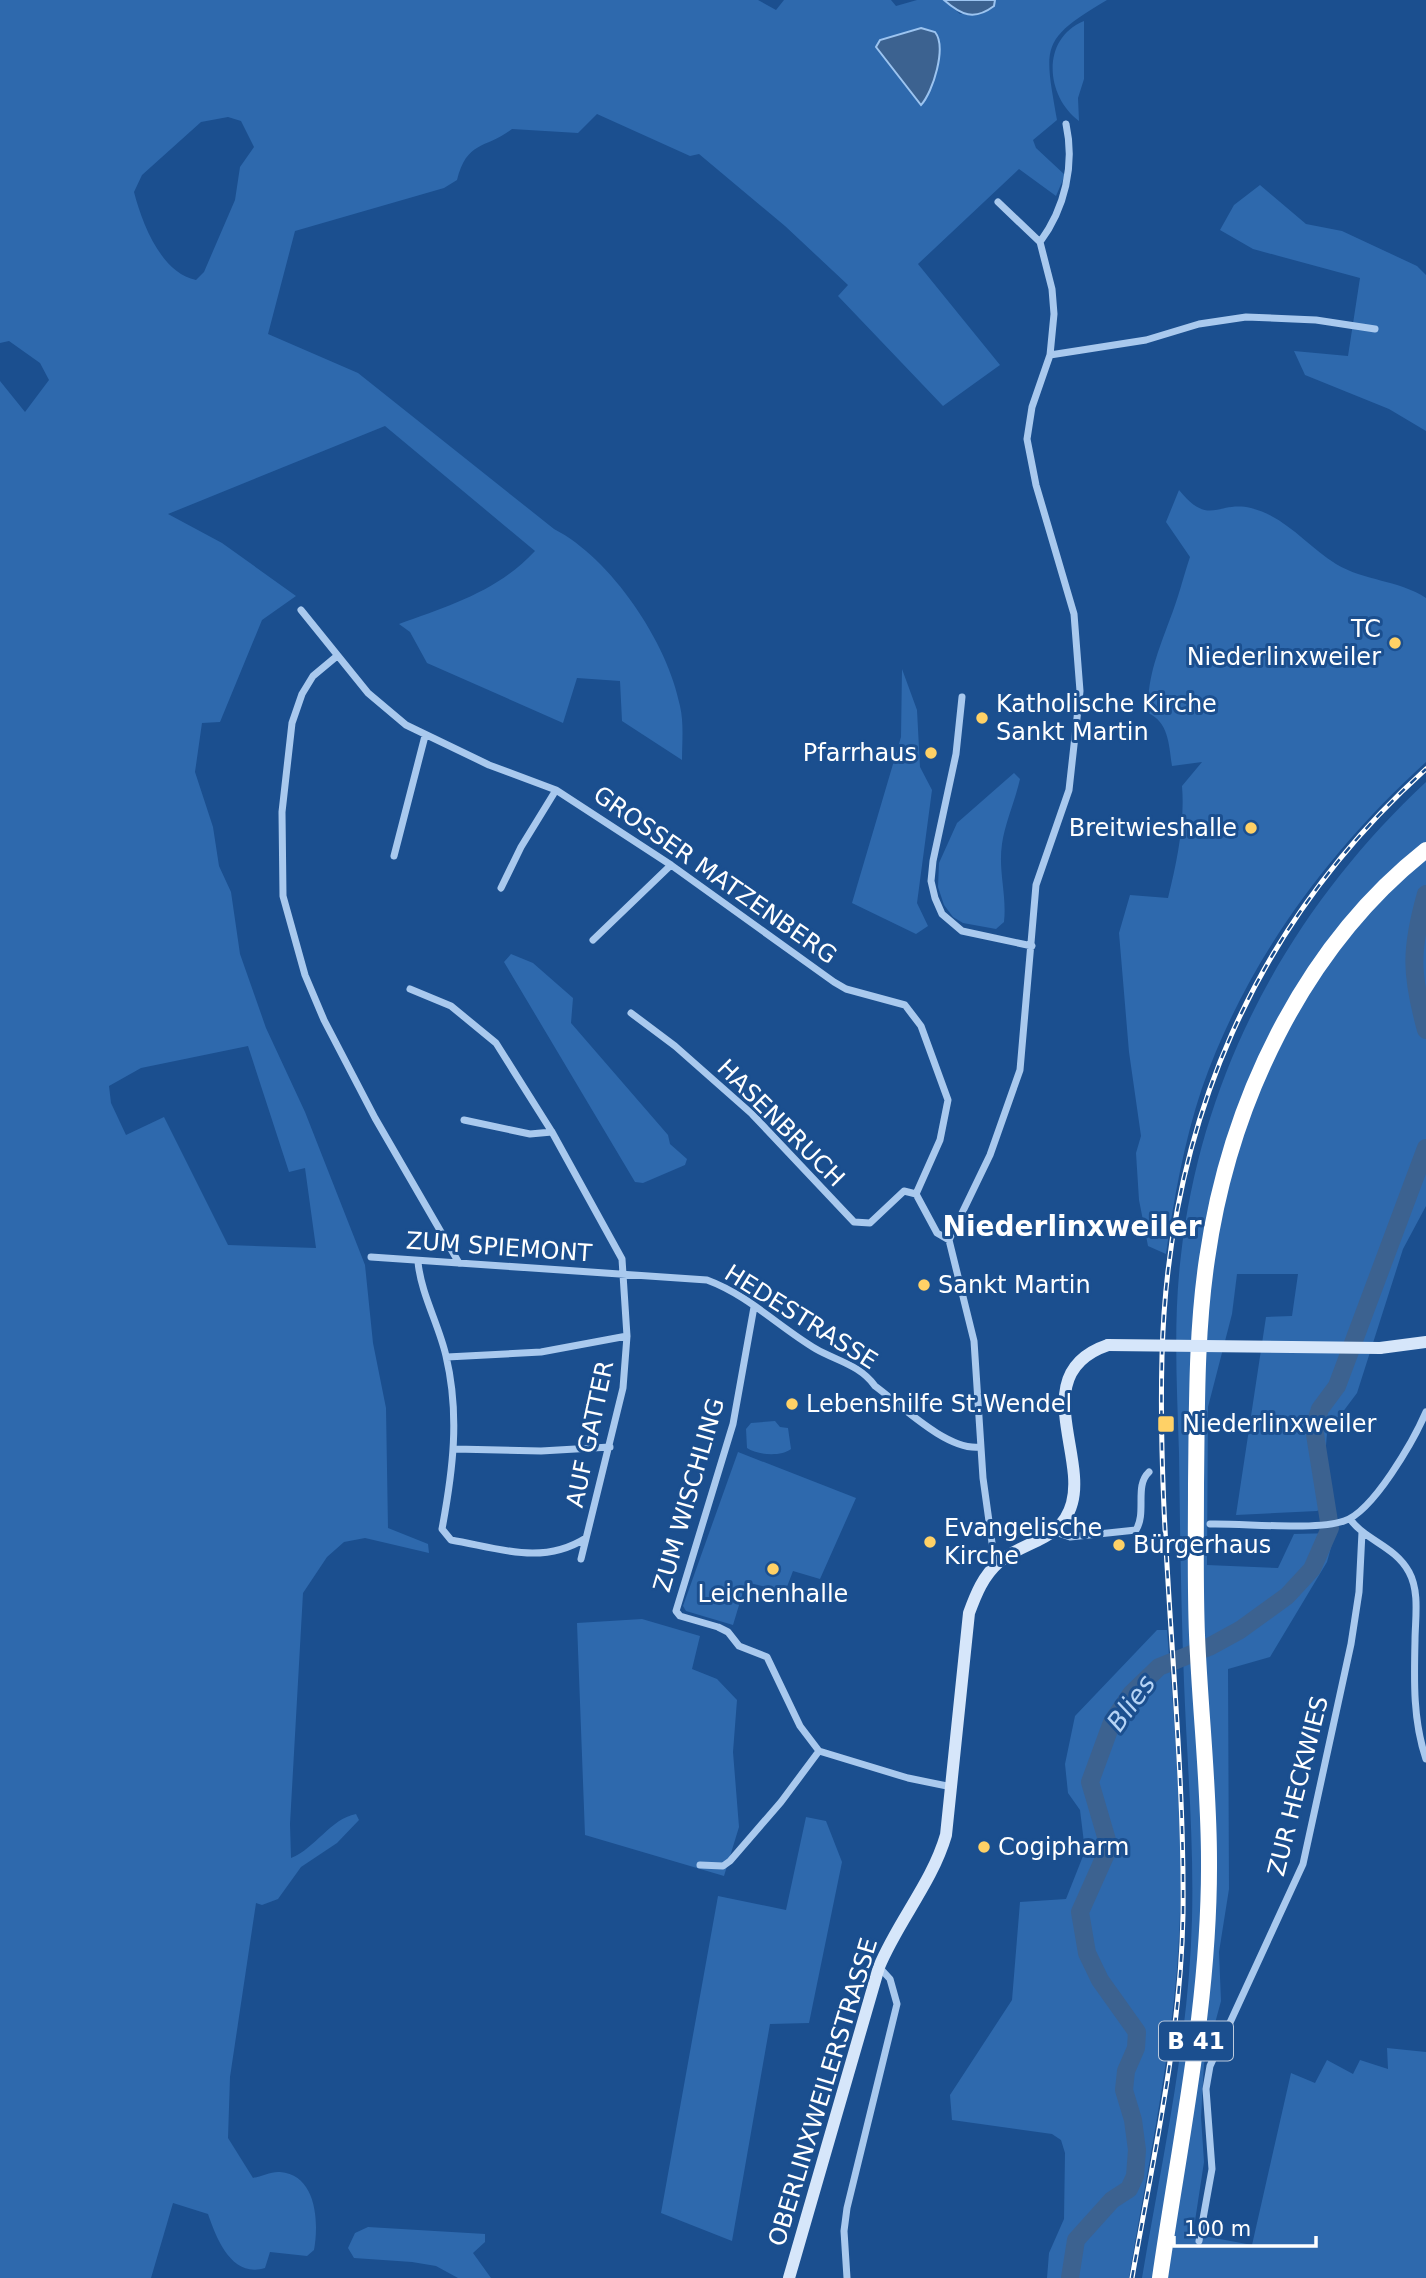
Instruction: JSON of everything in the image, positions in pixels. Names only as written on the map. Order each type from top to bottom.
[{"type":"highway","name":"B 41","points":[[1160,2278],[1203,2001],[1209,1929],[1210,1857],[1197,1632],[1199,1329],[1207,1259],[1228,1160],[1263,1064],[1311,979],[1363,910],[1423,853]]},
{"type":"main road","points":[[1055,1532],[1070,1510],[1074,1495],[1064,1414],[1072,1375],[1085,1358],[1108,1345],[1380,1348],[1426,1342]]},
{"type":"main road","name":"OBERLINXWEILERSTRASSE","points":[[789,2278],[878,1967],[890,1939],[928,1881],[940,1855],[950,1818],[967,1620],[980,1586],[999,1562],[1055,1532]]},
{"type":"street","points":[[1040,242],[1054,217],[1069,175],[1071,145],[1066,124]]},
{"type":"street","points":[[999,202],[1040,242],[1050,279],[1054,314],[1050,355],[1032,407],[1027,439],[1036,485],[1074,614],[1080,691],[1074,766],[1069,790],[1037,881],[1020,1070],[994,1145],[949,1240],[974,1341],[980,1447],[993,1550],[999,1562]]},
{"type":"street","points":[[1050,355],[1123,345],[1199,324],[1246,317],[1316,320],[1375,329]]},
{"type":"street","name":"GROSSER MATZENBERG","points":[[301,610],[379,704],[425,736],[489,765],[556,790],[671,865],[834,982],[905,1005],[913,1011],[948,1100],[940,1140],[916,1194]]},
{"type":"street","points":[[337,656],[313,676],[302,694],[292,723],[285,770],[281,853],[283,897],[304,975],[336,1043],[458,1263]]},
{"type":"street","points":[[962,697],[956,754],[933,861],[931,881],[935,898],[942,914],[962,931],[1032,946]]},
{"type":"street","points":[[394,856],[425,736]]},
{"type":"street","points":[[501,888],[521,847],[556,790]]},
{"type":"street","points":[[593,940],[671,865]]},
{"type":"street","name":"AUF GATTER","points":[[410,989],[451,1006],[496,1043],[552,1132],[615,1241],[624,1275],[627,1336],[623,1388],[581,1559]]},
{"type":"street","name":"HASENBRUCH","points":[[631,1013],[676,1046],[752,1114],[854,1222],[870,1223],[904,1191],[916,1194]]},
{"type":"street","points":[[464,1120],[530,1134],[552,1132]]},
{"type":"street","points":[[916,1194],[937,1233],[949,1240]]},
{"type":"street","name":"ZUM SPIEMONT","points":[[371,1258],[624,1275]]},
{"type":"street","points":[[418,1262],[447,1357],[455,1418],[455,1449],[442,1529],[445,1535],[451,1540],[533,1554],[568,1549],[586,1538]]},
{"type":"street","name":"HEDESTRASSE","points":[[624,1275],[706,1280],[735,1292],[817,1349],[867,1374],[875,1385],[943,1437],[959,1446],[980,1447]]},
{"type":"street","name":"ZUM WISCHLING","points":[[754,1307],[733,1424],[676,1611],[680,1616],[728,1632],[739,1646],[767,1657],[800,1726],[819,1751]]},
{"type":"street","points":[[447,1357],[541,1352],[627,1336]]},
{"type":"street","points":[[1210,1524],[1321,1525],[1350,1519],[1384,1483],[1417,1434],[1426,1412]]},
{"type":"street","points":[[1417,1434],[1426,1437]]},
{"type":"street","points":[[455,1449],[541,1451],[610,1447]]},
{"type":"street","points":[[1055,1532],[1069,1537],[1136,1530],[1142,1514],[1142,1482],[1149,1472]]},
{"type":"street","points":[[1350,1519],[1362,1532],[1390,1548],[1401,1560],[1414,1587],[1417,1723],[1426,1759]]},
{"type":"street","name":"ZUR HECKWIES","points":[[1199,2241],[1212,2169],[1207,2115],[1209,2066],[1303,1864],[1350,1644],[1359,1592],[1362,1532]]},
{"type":"street","points":[[700,1865],[723,1866],[730,1861],[781,1802],[819,1751],[908,1778],[952,1787]]},
{"type":"street","points":[[847,2278],[844,2231],[847,2208],[897,2004],[890,1979],[878,1967]]},
{"type":"shaded area","points":[[0,0],[758,0],[776,10],[784,0],[891,0],[896,6],[917,0],[944,0],[960,14],[989,10],[995,0],[1107,0],[1069,25],[1052,47],[1050,75],[1057,120],[1033,140],[1036,148],[1065,175],[1056,196],[1019,169],[918,264],[1000,365],[943,406],[838,296],[848,285],[785,226],[699,154],[690,156],[597,114],[578,133],[512,129],[472,152],[461,167],[457,180],[444,188],[295,231],[268,334],[358,373],[596,560],[634,605],[663,656],[681,713],[682,760],[622,721],[620,681],[577,678],[563,723],[427,663],[410,632],[399,624],[454,604],[489,587],[521,565],[535,551],[385,426],[168,514],[222,543],[296,596],[262,620],[220,722],[202,723],[195,772],[213,827],[219,866],[231,892],[240,954],[266,1028],[305,1112],[365,1265],[373,1343],[386,1408],[388,1528],[428,1544],[429,1553],[365,1538],[344,1542],[327,1557],[303,1593],[290,1824],[291,1858],[308,1848],[338,1822],[356,1814],[359,1820],[337,1843],[301,1867],[278,1899],[262,1905],[256,1903],[230,2077],[228,2138],[253,2178],[280,2172],[292,2175],[302,2182],[313,2202],[316,2227],[314,2250],[307,2256],[270,2252],[265,2268],[253,2270],[235,2262],[228,2254],[216,2235],[208,2214],[173,2203],[151,2278],[0,2278],[0,381],[25,412],[49,380],[40,363],[9,341],[0,343]],"holes":[[[228,117],[241,121],[254,147],[240,167],[235,200],[204,272],[196,280],[173,268],[163,257],[148,232],[134,192],[142,175],[201,122]],[[248,1046],[289,1172],[305,1168],[316,1248],[228,1245],[164,1117],[126,1135],[111,1103],[109,1086],[141,1068]]]},
{"type":"shaded area","points":[[944,0],[995,0],[994,6],[987,11],[974,15],[956,9]]},
{"type":"shaded area","points":[[1084,21],[1084,79],[1078,98],[1079,121],[1068,111],[1060,98],[1054,84],[1053,69],[1054,54],[1060,41],[1070,29]]},
{"type":"shaded area","points":[[921,28],[935,32],[940,48],[934,80],[921,105],[876,47],[880,40]]},
{"type":"shaded area","points":[[1260,185],[1306,224],[1342,231],[1417,266],[1426,275],[1426,431],[1389,409],[1305,375],[1294,351],[1348,356],[1360,278],[1253,249],[1220,230],[1234,205]]},
{"type":"shaded area","points":[[1179,490],[1199,508],[1206,510],[1239,506],[1264,512],[1347,570],[1404,587],[1426,598],[1426,762],[1390,796],[1324,871],[1266,953],[1242,996],[1220,1041],[1196,1108],[1180,1170],[1166,1254],[1148,1246],[1139,1200],[1136,1153],[1141,1136],[1129,1052],[1119,933],[1130,895],[1168,898],[1180,842],[1182,786],[1202,762],[1172,766],[1164,728],[1148,713],[1149,688],[1154,665],[1190,557],[1166,522]]},
{"type":"shaded area","points":[[902,669],[917,710],[920,767],[932,790],[917,903],[928,926],[916,934],[852,903],[901,737]]},
{"type":"shaded area","points":[[1014,773],[1020,779],[1005,828],[1001,854],[1004,922],[996,929],[963,923],[953,917],[944,905],[938,887],[939,863],[957,823]]},
{"type":"shaded area","points":[[1426,782],[1426,1206],[1403,1249],[1357,1393],[1327,1433],[1324,1471],[1332,1496],[1325,1506],[1317,1511],[1236,1515],[1266,1317],[1292,1316],[1298,1274],[1237,1274],[1232,1314],[1208,1407],[1207,1565],[1278,1568],[1294,1534],[1335,1533],[1327,1562],[1270,1657],[1228,1669],[1229,1889],[1219,1952],[1221,2001],[1204,2064],[1201,2117],[1204,2162],[1193,2234],[1252,2245],[1291,2073],[1315,2083],[1327,2060],[1353,2074],[1360,2060],[1388,2069],[1387,2048],[1426,2052],[1426,2278],[1142,2278],[1180,2054],[1190,1964],[1191,1830],[1182,1624],[1176,1354],[1181,1255],[1192,1187],[1209,1121],[1232,1058],[1261,997],[1295,939],[1334,883],[1378,831]]},
{"type":"shaded area","points":[[511,954],[533,963],[573,998],[571,1023],[668,1135],[670,1144],[687,1159],[685,1165],[643,1183],[635,1182],[504,962]]},
{"type":"shaded area","points":[[775,1421],[780,1427],[788,1428],[791,1449],[769,1454],[747,1448],[746,1429],[751,1423]]},
{"type":"shaded area","points":[[738,1452],[856,1498],[820,1579],[793,1571],[785,1592],[746,1582],[733,1625],[686,1611],[683,1606]]},
{"type":"shaded area","points":[[642,1619],[700,1636],[692,1669],[717,1679],[737,1700],[733,1752],[739,1827],[724,1876],[585,1835],[577,1623]]},
{"type":"shaded area","points":[[1157,1630],[1167,1630],[1180,1842],[1180,1927],[1173,2008],[1156,2124],[1129,2278],[1047,2278],[1049,2253],[1064,2219],[1065,2153],[1061,2140],[1052,2134],[952,2120],[950,2095],[1012,2000],[1020,1902],[1066,1899],[1085,1851],[1080,1810],[1068,1793],[1065,1764],[1075,1716]]},
{"type":"shaded area","points":[[806,1817],[826,1821],[842,1862],[809,2023],[770,2024],[732,2241],[661,2213],[718,1896],[786,1910]]},
{"type":"shaded area","points":[[368,2227],[485,2234],[485,2242],[473,2253],[491,2278],[458,2278],[436,2266],[354,2258],[348,2248],[355,2233]]},
{"type":"waterway","name":"Blies","points":[[1426,894],[1417,931],[1414,962],[1417,993],[1426,1030]]},
{"type":"waterway","name":"Blies","points":[[1070,2278],[1076,2240],[1112,2200],[1129,2189],[1135,2176],[1137,2150],[1133,2120],[1124,2090],[1126,2071],[1136,2048],[1137,2032],[1100,1980],[1087,1953],[1080,1912],[1109,1847],[1090,1782],[1112,1722],[1131,1694],[1159,1667],[1209,1647],[1240,1630],[1287,1596],[1312,1569],[1330,1528],[1314,1428],[1320,1409],[1337,1386],[1426,1148]]},
{"type":"railway","points":[[1132,2278],[1165,2097],[1181,1960],[1183,1914],[1180,1774],[1163,1496],[1162,1356],[1168,1271],[1182,1189],[1203,1110],[1232,1034],[1268,962],[1313,894],[1366,829],[1426,769]]},
{"type":"place","name":"TC Niederlinxweiler","points":[[1395,643]]},
{"type":"place","name":"Katholische Kirche Sankt Martin","points":[[982,718]]},
{"type":"place","name":"Pfarrhaus","points":[[931,753]]},
{"type":"place","name":"Breitwieshalle","points":[[1251,828]]},
{"type":"place","name":"Sankt Martin","points":[[924,1285]]},
{"type":"place","name":"Lebenshilfe St.Wendel","points":[[792,1404]]},
{"type":"place","name":"Niederlinxweiler","points":[[1166,1424]]},
{"type":"place","name":"Evangelische Kirche","points":[[930,1542]]},
{"type":"place","name":"Bürgerhaus","points":[[1119,1545]]},
{"type":"place","name":"Leichenhalle","points":[[773,1569]]},
{"type":"place","name":"Cogipharm","points":[[984,1847]]},
{"type":"district","name":"Niederlinxweiler","points":[[1072,1226]]}]
